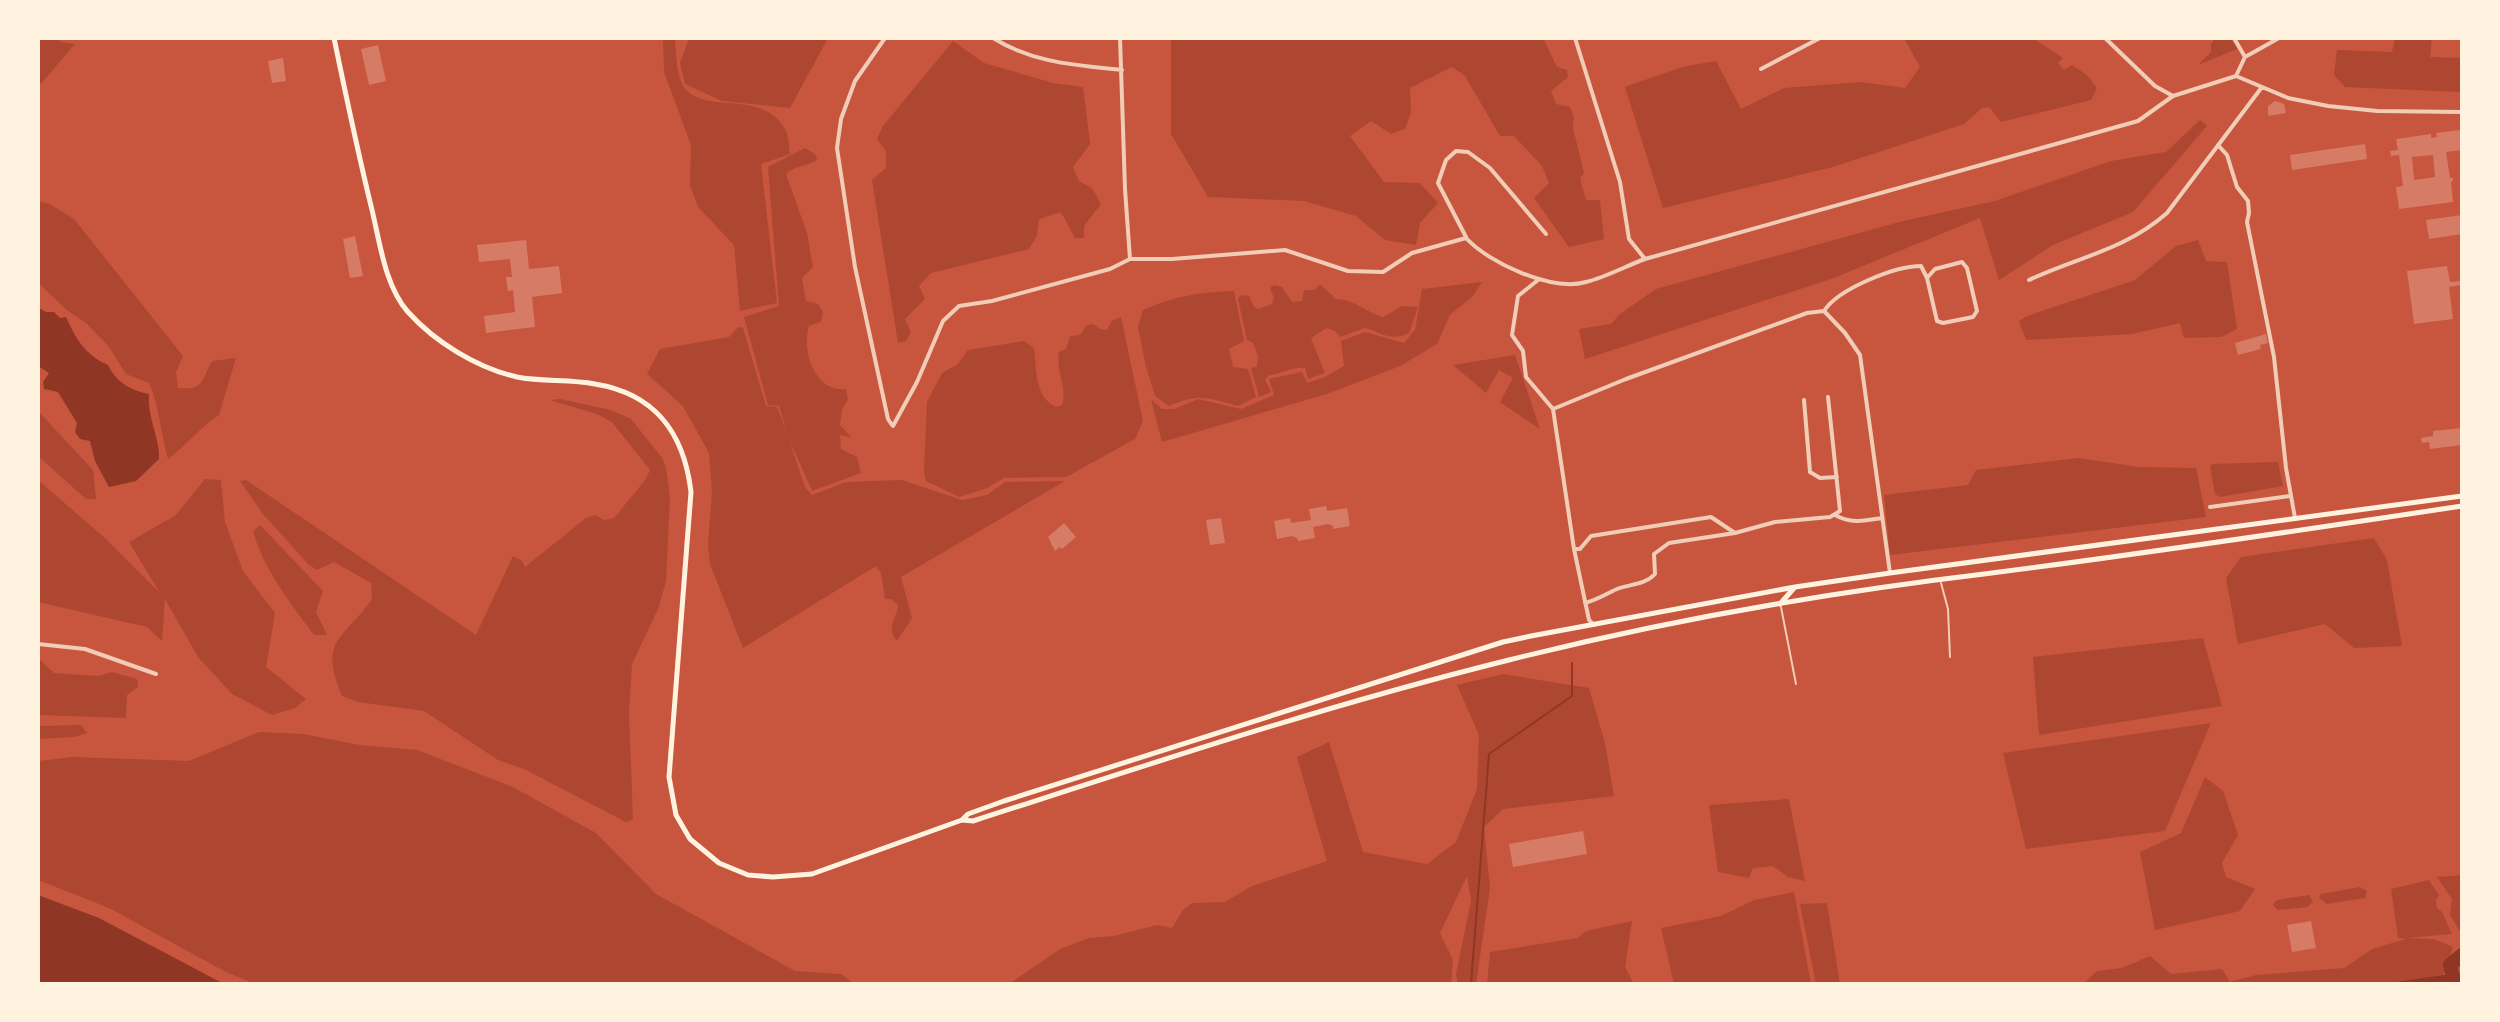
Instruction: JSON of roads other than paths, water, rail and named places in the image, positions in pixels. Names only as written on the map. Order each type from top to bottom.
[{"type":"main road","points":[[334,38],[385,266],[406,309],[424,328],[475,362],[488,367],[518,377],[594,383],[624,391],[649,404],[668,424],[681,447],[691,492],[669,777],[676,815],[690,839],[719,863],[748,875],[812,874],[961,820],[992,805],[1503,642],[1795,587],[2462,496]]},
{"type":"main road","points":[[961,820],[973,821],[1369,697],[1510,659],[1780,604],[1940,578],[2462,506]]},
{"type":"main road","points":[[2285,532],[2294,528],[2296,520]]},
{"type":"main road","points":[[1780,604],[1795,587]]},
{"type":"main road","points":[[1125,772],[1128,762]]},
{"type":"street","points":[[885,38],[855,81],[841,119],[837,148],[855,267],[888,419],[893,426],[917,382],[943,321],[959,306],[992,301],[1110,269],[1130,259],[1172,259],[1285,250],[1348,271],[1383,272],[1412,253],[1466,238]]},
{"type":"street","points":[[993,38],[1018,52],[1053,63],[1122,70]]},
{"type":"street","points":[[1120,38],[1130,259]]},
{"type":"street","points":[[1575,38],[1618,175],[1629,239],[1645,259]]},
{"type":"street","points":[[1761,69],[1820,38]]},
{"type":"street","points":[[2105,38],[2155,86],[2173,96]]},
{"type":"street","points":[[2234,38],[2245,57]]},
{"type":"street","points":[[2236,76],[2245,57],[2279,38]]},
{"type":"street","points":[[1546,234],[1490,168],[1468,152],[1456,151],[1446,160],[1438,183],[1466,238],[1492,259],[1539,279],[1570,284],[1584,283],[1645,259],[2138,121],[2173,96],[2236,76],[2288,98],[2328,106],[2377,111],[2462,112]]},
{"type":"street","points":[[2029,280],[2106,251],[2148,230],[2167,213],[2262,87]]},
{"type":"street","points":[[2218,145],[2227,155],[2237,187],[2248,201],[2247,222],[2274,357],[2290,496],[2296,520]]},
{"type":"street","points":[[1553,409],[1793,318],[1824,311],[1840,294],[1905,266],[1921,266],[1927,278],[1937,321],[1943,323],[1973,317],[1977,311],[1967,268],[1962,262],[1935,269],[1927,278]]},
{"type":"street","points":[[1539,279],[1518,296],[1512,335],[1523,351],[1526,377],[1553,409],[1574,549],[1589,620],[1594,625]]},
{"type":"street","points":[[1824,311],[1860,355],[1890,573]]},
{"type":"street","points":[[1585,603],[1650,580],[1655,574],[1654,554],[1669,543],[1735,533],[1775,522],[1835,515],[1840,511],[1828,397]]},
{"type":"street","points":[[1804,400],[1810,472],[1820,478],[1837,477]]},
{"type":"street","points":[[2210,507],[2290,496]]},
{"type":"street","points":[[1835,515],[1847,522],[1882,518]]},
{"type":"street","points":[[1574,549],[1580,549],[1591,536],[1711,517],[1735,533]]},
{"type":"street","points":[[38,644],[85,649],[156,674]]},
{"type":"lane","points":[[1940,578],[1948,609],[1950,657]]},
{"type":"lane","points":[[1780,604],[1796,684]]},
{"type":"waterway","points":[[1471,984],[1489,754],[1572,696],[1572,663]]},
{"type":"waterway","points":[[2455,984],[2450,965],[2462,955]]}]
